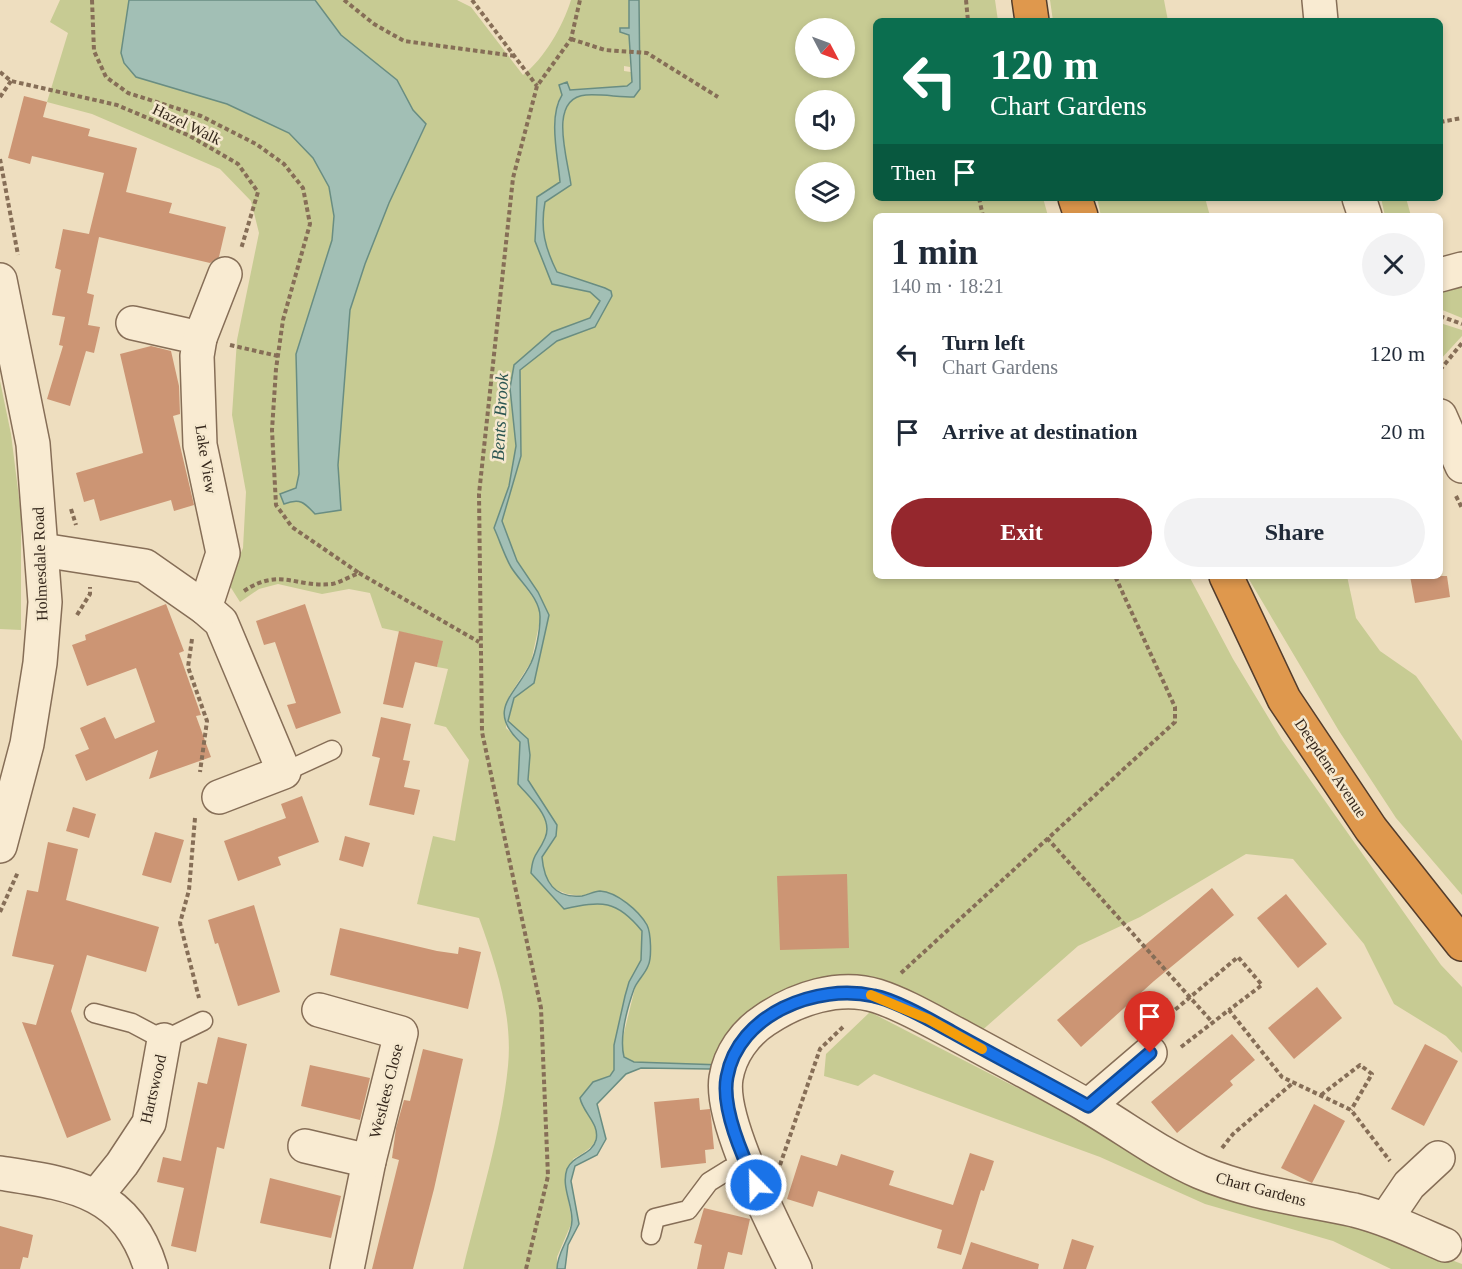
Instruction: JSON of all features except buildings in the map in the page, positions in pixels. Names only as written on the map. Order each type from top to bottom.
[{"type":"highway","points":[[1029,0],[1032,18]]},
{"type":"highway","name":"Deepdene Avenue","points":[[1227,579],[1284,699],[1371,829],[1462,944]]},
{"type":"street","points":[[1319,0],[1321,18]]},
{"type":"street","points":[[1443,274],[1462,269]]},
{"type":"street","name":"Lake View","points":[[205,608],[223,554],[200,445],[197,356],[200,339],[225,274]]},
{"type":"street","name":"Holmesdale Road","points":[[0,846],[27,744],[40,663],[45,602],[33,444],[1,289]]},
{"type":"street","points":[[133,323],[200,339]]},
{"type":"street","points":[[1443,423],[1462,466]]},
{"type":"street","points":[[42,550],[145,566],[221,622],[284,772],[205,793]]},
{"type":"street","name":"Chart Gardens","points":[[795,1269],[747,1165],[729,1112],[726,1086],[733,1056],[745,1037],[762,1022],[789,1005],[808,997],[828,994],[875,996],[928,1019],[1088,1106],[1144,1143],[1202,1173],[1289,1199],[1386,1219],[1445,1245]]},
{"type":"street","name":"Westlees Close","points":[[319,1010],[401,1033],[369,1161],[347,1269]]},
{"type":"street","name":"Hartswood","points":[[97,1195],[122,1164],[149,1123],[164,1040]]},
{"type":"street","points":[[1088,1106],[1154,1050]]},
{"type":"street","name":"Westlees Close","points":[[305,1146],[369,1161]]},
{"type":"street","points":[[1386,1219],[1409,1185],[1438,1158]]},
{"type":"street","points":[[0,1173],[63,1182],[97,1195],[130,1226],[151,1269]]},
{"type":"lane","points":[[284,772],[332,750]]},
{"type":"lane","points":[[94,1013],[132,1023],[164,1040],[203,1021]]},
{"type":"lane","points":[[651,1235],[656,1218],[688,1210],[709,1182],[729,1169],[747,1165]]},
{"type":"path","points":[[344,0],[374,24],[404,41],[515,56]]},
{"type":"path","points":[[472,0],[537,86]]},
{"type":"path","points":[[526,1269],[548,1176],[540,1008],[482,732],[479,494],[513,178],[537,86],[571,39],[580,0]]},
{"type":"path","points":[[966,0],[968,18]]},
{"type":"path","points":[[571,39],[604,50],[647,53],[718,97]]},
{"type":"path","name":"Hazel Walk","points":[[0,72],[11,81],[117,105],[190,136],[238,164],[258,192],[233,276],[225,274]]},
{"type":"path","points":[[0,97],[11,81]]},
{"type":"path","points":[[1443,121],[1462,118]]},
{"type":"path","points":[[1443,317],[1462,324]]},
{"type":"path","points":[[200,339],[278,356]]},
{"type":"path","points":[[1443,366],[1462,343]]},
{"type":"path","points":[[203,1021],[196,983],[180,923],[189,890],[205,793],[207,721],[188,667],[189,647],[205,608],[235,596],[256,582],[281,577],[304,583],[334,584],[360,573],[480,642]]},
{"type":"path","points":[[766,1205],[820,1049],[1175,722],[1175,707],[1116,579]]},
{"type":"path","points":[[1047,838],[1213,1023]]},
{"type":"path","points":[[1238,957],[1262,985],[1168,1057],[1154,1050],[1147,1033],[1190,998],[1238,957]]},
{"type":"path","points":[[1229,1010],[1282,1077],[1351,1110],[1409,1185]]},
{"type":"path","points":[[1321,1095],[1360,1065],[1372,1074],[1351,1110]]},
{"type":"path","points":[[1202,1173],[1233,1134],[1294,1082]]},
{"type":"green space","points":[[60,0],[129,0],[121,53],[136,77],[227,104],[289,133],[313,158],[329,187],[334,216],[332,240],[296,354],[299,474],[296,488],[281,494],[303,501],[315,514],[341,510],[338,465],[350,310],[389,203],[426,125],[413,110],[397,80],[341,35],[315,0],[457,0],[471,7],[523,75],[552,41],[571,0],[629,0],[629,28],[620,32],[629,35],[630,67],[624,66],[624,71],[631,72],[632,82],[628,86],[570,90],[567,82],[557,104],[556,118],[560,182],[537,197],[552,284],[590,292],[600,301],[590,318],[552,332],[514,365],[510,388],[516,446],[509,486],[494,528],[511,567],[536,602],[541,616],[531,662],[508,698],[506,728],[521,742],[519,784],[540,809],[546,823],[545,838],[534,857],[531,873],[564,909],[598,904],[607,905],[624,913],[642,931],[641,960],[629,982],[614,1045],[614,1070],[610,1076],[593,1082],[582,1106],[593,1123],[596,1136],[590,1148],[573,1159],[566,1188],[572,1222],[557,1257],[557,1269],[463,1269],[500,1118],[509,1047],[502,991],[479,918],[417,904],[433,836],[455,841],[469,760],[446,727],[434,724],[448,669],[437,667],[442,641],[382,628],[370,593],[349,589],[322,594],[278,584],[259,589],[240,602],[228,583],[243,548],[246,492],[232,415],[237,340],[259,233],[251,201],[220,169],[92,114],[47,102],[68,33],[50,22]]},
{"type":"green space","points":[[639,0],[995,0],[998,18],[873,18],[873,201],[1044,201],[1047,213],[873,213],[873,579],[1191,579],[1233,659],[1282,740],[1441,965],[1462,987],[1462,1053],[1446,1036],[1394,1004],[1364,944],[1293,859],[1246,854],[1140,917],[1078,946],[979,1033],[856,976],[844,976],[795,985],[763,1003],[722,1065],[634,1062],[624,1057],[621,1045],[635,988],[649,964],[648,928],[599,891],[581,896],[567,894],[552,888],[544,876],[542,857],[556,836],[557,825],[528,780],[530,755],[528,739],[508,722],[514,698],[534,683],[549,615],[538,592],[517,561],[502,521],[521,456],[520,370],[557,340],[594,327],[605,288],[557,272],[549,255],[543,221],[545,202],[571,185],[563,132],[567,107],[574,99],[586,95],[633,97],[640,89]]},
{"type":"green space","points":[[1050,0],[1164,0],[1167,18],[1053,18]]},
{"type":"green space","points":[[1098,201],[1206,201],[1209,213],[1100,213]]},
{"type":"green space","points":[[1382,201],[1407,201],[1410,213],[1384,213]]},
{"type":"green space","points":[[1462,283],[1462,318],[1443,310],[1443,292]]},
{"type":"green space","points":[[1443,324],[1462,330],[1462,336],[1443,357]]},
{"type":"green space","points":[[0,381],[11,434],[21,514],[21,630],[0,629]]},
{"type":"green space","points":[[1249,579],[1348,579],[1356,618],[1380,651],[1416,676],[1462,741],[1462,895],[1396,818],[1339,731]]},
{"type":"green space","points":[[870,1012],[1078,1119],[1462,1264],[1462,1269],[1391,1269],[1333,1241],[1205,1204],[1100,1157],[874,1074],[858,1086],[824,1076],[826,1054]]},
{"type":"water","points":[[129,0],[315,0],[341,35],[397,80],[413,110],[426,124],[389,203],[350,310],[338,465],[341,510],[315,514],[298,501],[284,504],[280,494],[296,488],[299,474],[296,354],[332,240],[334,216],[329,187],[313,158],[289,133],[227,104],[136,77],[124,63],[121,53]]},
{"type":"water","points":[[629,0],[639,0],[640,89],[634,97],[586,95],[574,99],[567,107],[563,118],[563,132],[571,185],[545,202],[543,221],[545,238],[549,255],[557,272],[605,288],[611,291],[612,296],[595,327],[557,341],[520,370],[521,456],[502,521],[517,561],[538,592],[549,615],[534,683],[514,698],[508,721],[528,739],[530,755],[528,780],[557,825],[556,836],[542,857],[545,874],[552,887],[564,895],[572,896],[607,892],[633,908],[647,925],[650,957],[645,972],[635,986],[624,1023],[624,1057],[634,1062],[722,1065],[718,1071],[641,1068],[626,1074],[597,1104],[606,1139],[597,1155],[575,1166],[571,1181],[579,1224],[568,1245],[565,1269],[557,1269],[559,1256],[570,1232],[572,1220],[565,1175],[570,1164],[591,1149],[597,1134],[580,1098],[593,1082],[610,1076],[614,1070],[614,1045],[629,982],[641,960],[642,931],[624,913],[608,905],[599,904],[564,909],[531,873],[534,857],[545,838],[546,823],[534,802],[518,784],[520,742],[510,730],[504,711],[533,658],[540,623],[539,611],[534,597],[506,558],[494,528],[509,486],[516,446],[510,388],[514,365],[552,332],[590,318],[600,301],[590,292],[552,284],[535,241],[537,197],[560,182],[555,126],[558,104],[562,95],[559,85],[567,82],[570,90],[627,86],[632,82],[629,35],[620,32],[620,28],[629,28]]},
{"type":"slow traffic","points":[[871,995],[928,1019],[982,1049]]},
{"type":"route","points":[[756,1185],[729,1112],[726,1078],[733,1056],[745,1037],[762,1022],[789,1005],[808,997],[828,994],[875,996],[928,1019],[1088,1106],[1150,1053]]},
{"type":"water label","name":"Bents Brook","points":[[500,417]]}]
